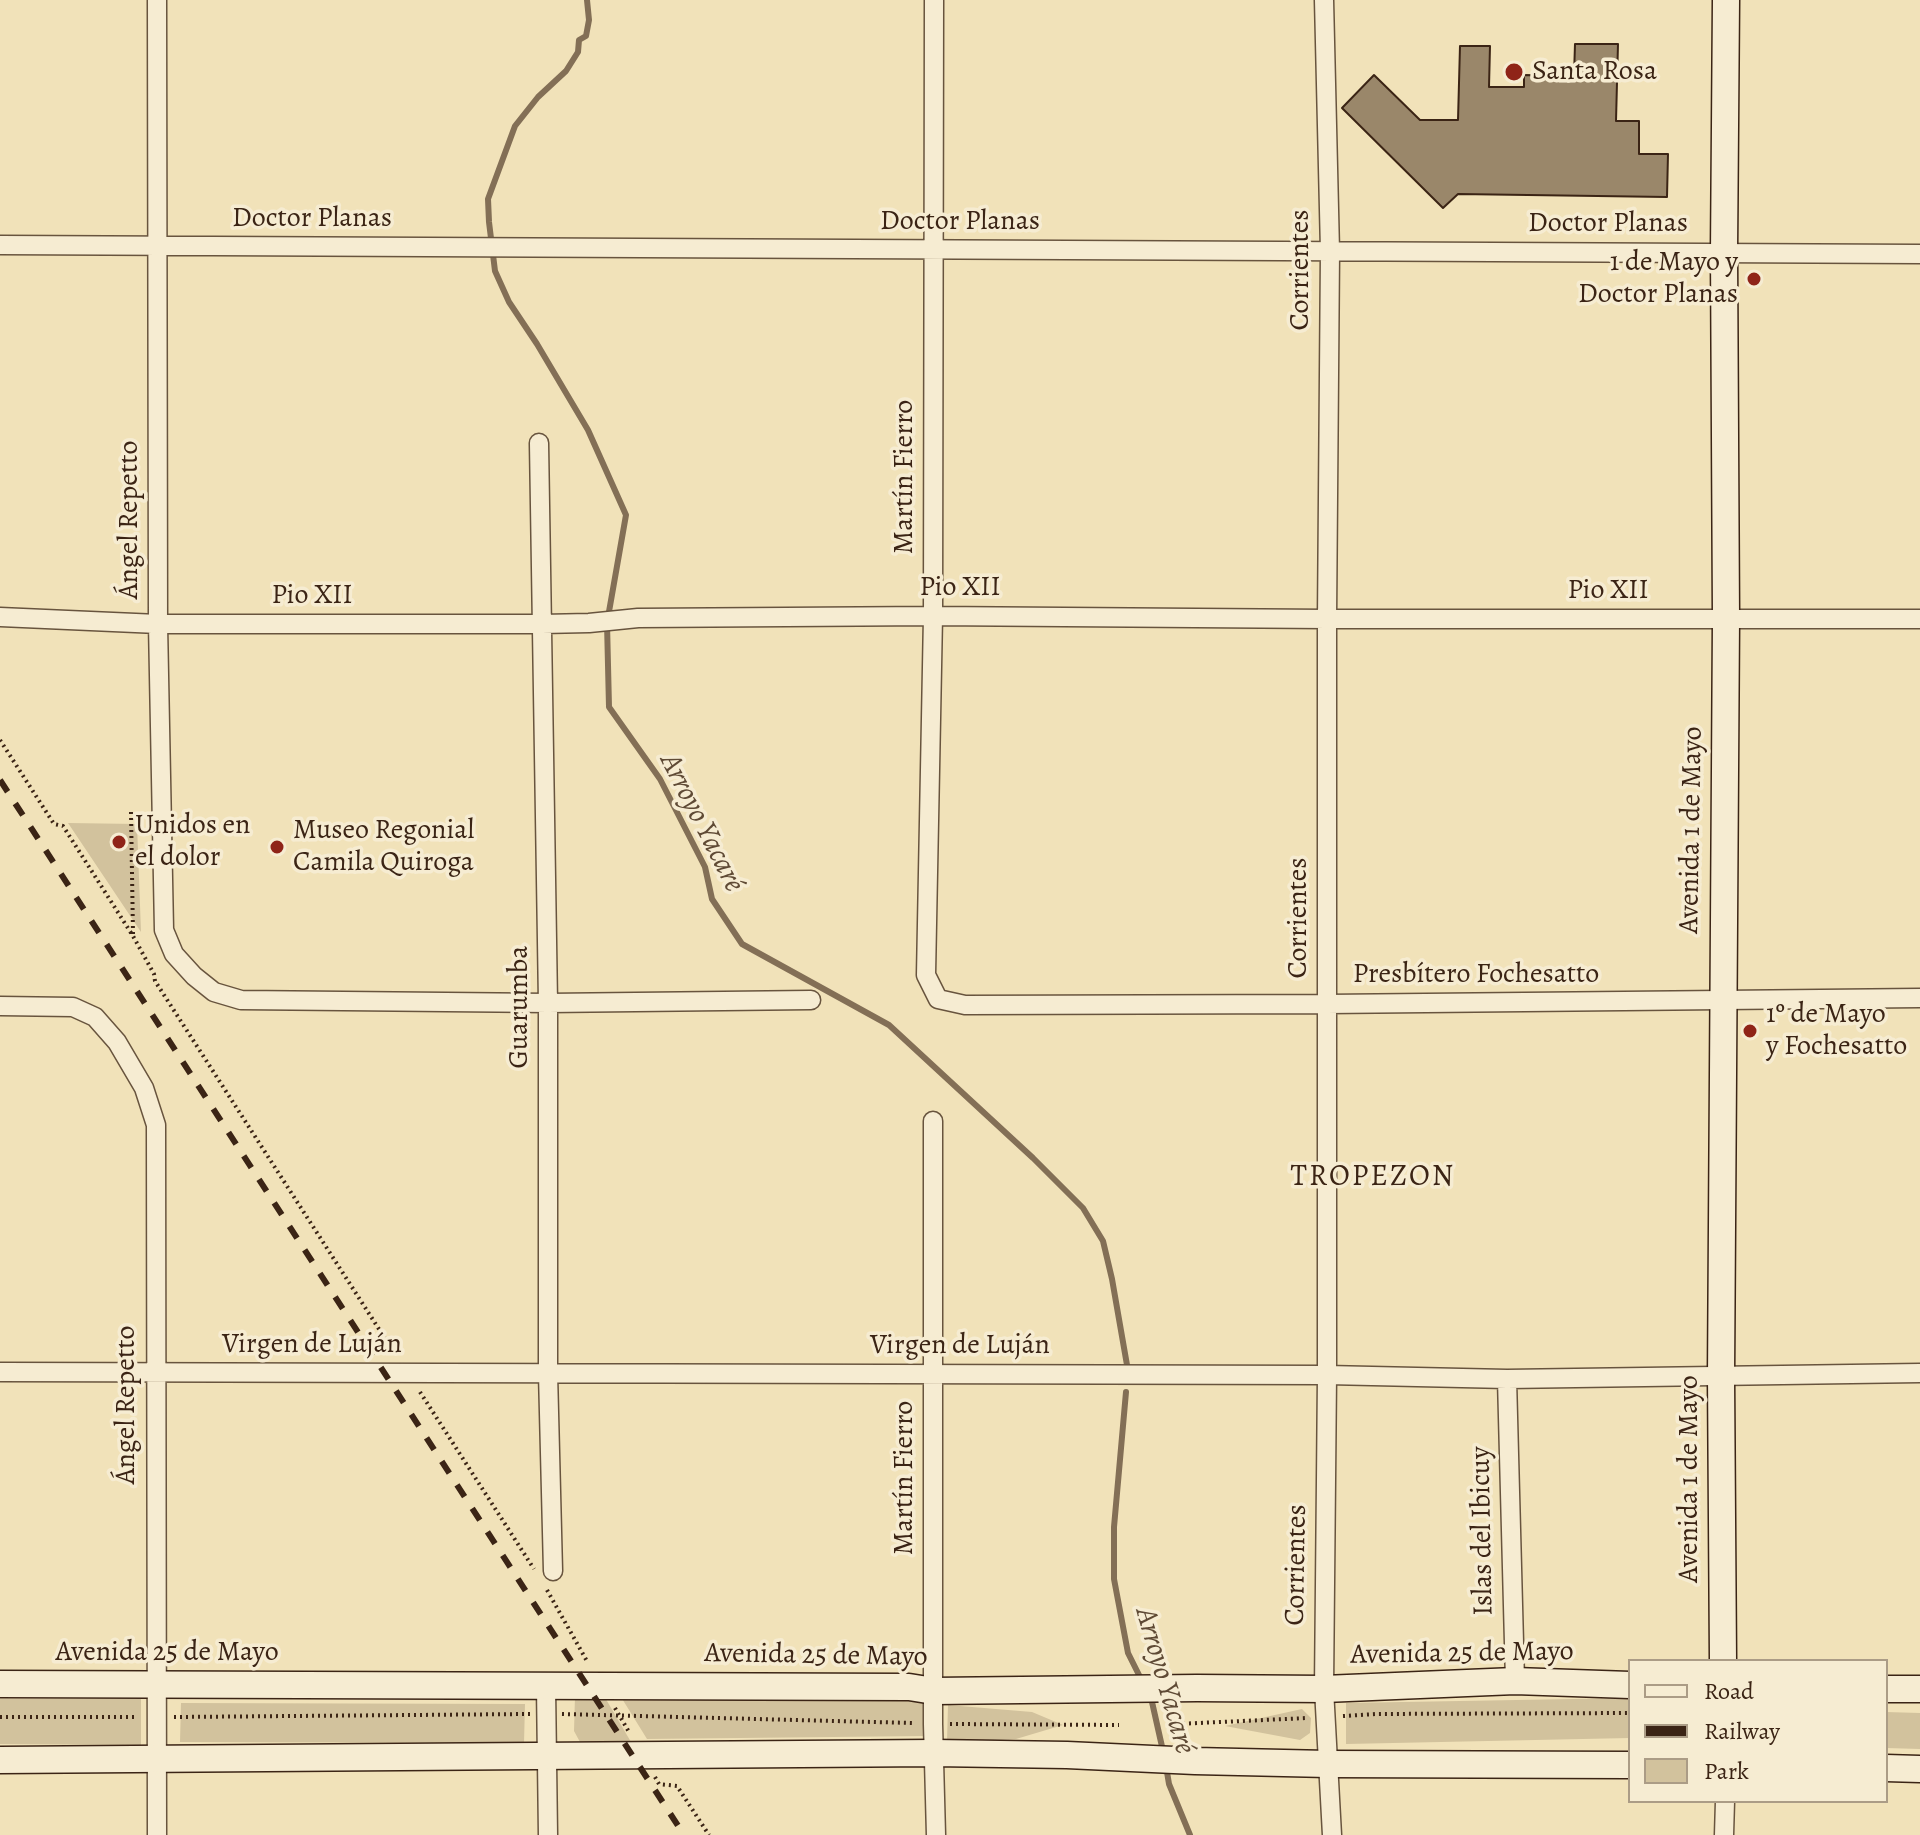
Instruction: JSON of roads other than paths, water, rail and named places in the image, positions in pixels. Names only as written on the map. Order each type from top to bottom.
[{"type":"main road","name":"Avenida 1 de Mayo","points":[[1723,1659],[1721,1376],[1726,0]]},
{"type":"main road","name":"Avenida 25 de Mayo","points":[[0,1684],[909,1687],[934,1691],[1324,1689],[1515,1681],[1628,1685]]},
{"type":"main road","points":[[1888,1689],[1920,1689]]},
{"type":"main road","points":[[0,1760],[934,1753],[1328,1764],[1628,1765]]},
{"type":"main road","points":[[1888,1768],[1920,1769]]},
{"type":"street","name":"Ángel Repetto","points":[[157,0],[158,624],[164,930],[174,954],[194,976],[214,992],[241,1000],[548,1003]]},
{"type":"street","name":"Martín Fierro","points":[[934,0],[933,616],[926,975],[938,999]]},
{"type":"street","name":"Corrientes","points":[[1324,0],[1330,251],[1324,1689],[1332,1835]]},
{"type":"street","name":"Doctor Planas","points":[[0,245],[1920,254]]},
{"type":"street","name":"Guarumba","points":[[539,443],[548,1003],[548,1373],[553,1571]]},
{"type":"street","name":"Pio XII","points":[[0,617],[158,624],[542,624],[638,618],[933,616],[1920,619]]},
{"type":"street","name":"Presbítero Fochesatto","points":[[938,999],[965,1005],[1920,998]]},
{"type":"street","points":[[548,1003],[811,1000]]},
{"type":"street","name":"Ángel Repetto","points":[[0,1006],[73,1007],[95,1017],[117,1042],[144,1088],[156,1125],[157,1835]]},
{"type":"street","name":"Martín Fierro","points":[[933,1121],[936,1835]]},
{"type":"street","name":"Virgen de Luján","points":[[0,1372],[1327,1375],[1507,1379],[1920,1373]]},
{"type":"street","name":"Islas del Ibicuy","points":[[1507,1379],[1515,1681]]},
{"type":"street","points":[[546,1687],[548,1835]]},
{"type":"street","points":[[1724,1835],[1725,1803]]},
{"type":"waterway","name":"Arroyo Yacaré","points":[[587,0],[589,20],[586,36],[579,40],[578,52],[566,71],[538,97],[515,126],[488,199],[495,271],[509,302],[588,430],[626,515],[607,623],[609,707],[660,779],[705,867],[712,899],[742,944],[889,1025],[1083,1208],[1103,1241],[1127,1365]]},
{"type":"waterway","name":"Arroyo Yacaré","points":[[1126,1392],[1114,1527],[1114,1579],[1128,1653],[1143,1683]]},
{"type":"waterway","name":"Arroyo Yacaré","points":[[1150,1696],[1163,1751]]},
{"type":"waterway","name":"Arroyo Yacaré","points":[[1166,1766],[1169,1784],[1190,1835]]},
{"type":"railway","points":[[0,780],[684,1835]]},
{"type":"place","name":"Santa Rosa","points":[[1514,72]]},
{"type":"place","name":"1 de Mayo y Doctor Planas","points":[[1754,279]]},
{"type":"place","name":"Unidos en el dolor","points":[[119,842]]},
{"type":"place","name":"Museo Regonial Camila Quiroga","points":[[277,847]]},
{"type":"place","name":"1º de Mayo y Fochesatto","points":[[1750,1031]]},
{"type":"district","name":"TROPEZON","points":[[1373,1178]]}]
